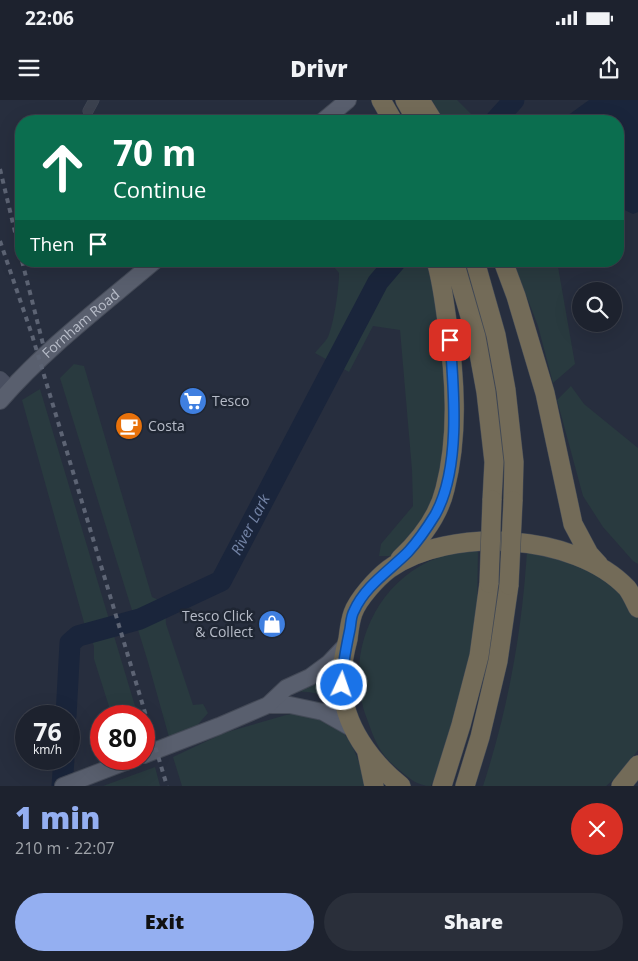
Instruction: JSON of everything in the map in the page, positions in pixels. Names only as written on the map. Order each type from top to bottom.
[{"type":"highway","points":[[405,100],[414,115]]},
{"type":"highway","points":[[420,100],[429,115]]},
{"type":"highway","points":[[373,101],[377,115]]},
{"type":"highway","points":[[373,101],[387,115]]},
{"type":"highway","points":[[401,786],[386,774],[366,750],[353,729],[344,705],[342,664],[354,611],[365,594],[423,534],[435,514],[445,490],[451,460],[454,421],[452,370],[445,303],[437,267]]},
{"type":"highway","points":[[444,779],[478,656],[488,583],[494,462],[486,392],[476,337],[456,267]]},
{"type":"highway","points":[[467,782],[498,661],[509,586],[514,462],[506,390],[496,335],[478,267]]},
{"type":"highway","points":[[505,267],[516,296],[545,393],[574,524],[589,554],[602,569]]},
{"type":"highway","points":[[390,568],[432,548],[471,542],[524,543],[544,546],[581,558],[602,569],[633,592],[638,608]]},
{"type":"highway","points":[[366,750],[374,786]]},
{"type":"highway","points":[[620,786],[638,765]]},
{"type":"main road","points":[[330,115],[348,100]]},
{"type":"main road","name":"Fornham Road","points":[[3,390],[92,312],[148,267]]},
{"type":"main road","points":[[155,751],[268,705],[286,688],[310,677],[329,663],[346,645]]},
{"type":"main road","points":[[268,705],[290,704],[322,712],[353,729]]},
{"type":"main road","points":[[71,783],[105,770]]},
{"type":"street","points":[[88,111],[94,100]]},
{"type":"shaded area","points":[[432,100],[457,100],[472,115],[441,115]]},
{"type":"shaded area","points":[[334,267],[430,267],[448,392],[444,463],[426,520],[391,556],[379,556],[381,544],[413,506],[412,470],[400,330],[373,326],[349,372],[315,353],[327,339],[330,331],[336,305],[339,273]]},
{"type":"shaded area","points":[[515,267],[558,267],[575,364],[553,383],[538,326]]},
{"type":"shaded area","points":[[74,364],[84,366],[152,597],[165,603],[166,624],[193,705],[203,704],[208,713],[194,729],[169,737],[148,662],[60,378]]},
{"type":"shaded area","points":[[571,386],[584,404],[638,448],[638,564],[633,561],[603,527],[583,496],[557,400]]},
{"type":"shaded area","points":[[40,389],[135,705],[109,705],[94,659],[94,646],[85,626],[22,400]]},
{"type":"shaded area","points":[[478,550],[477,613],[470,676],[452,734],[431,786],[421,785],[392,763],[382,752],[375,740],[361,695],[359,671],[362,647],[369,624],[381,603],[396,584],[415,569],[437,558]]},
{"type":"shaded area","points":[[527,551],[557,555],[610,581],[638,615],[638,750],[622,772],[606,786],[483,786],[507,699],[522,611]]},
{"type":"shaded area","points":[[337,667],[339,705],[328,698],[316,694],[290,692]]},
{"type":"shaded area","points":[[303,712],[334,724],[348,739],[357,757],[366,786],[182,786],[173,757],[224,733]]},
{"type":"shaded area","points":[[155,767],[160,786],[103,786],[147,770],[155,770]]},
{"type":"water","points":[[589,100],[638,100],[638,212],[633,214],[624,210],[624,115],[568,115]]},
{"type":"waterway","points":[[500,115],[514,100]]},
{"type":"waterway","name":"River Lark","points":[[67,705],[70,643],[78,636],[140,619],[221,581],[378,282],[391,267]]},
{"type":"waterway","name":"River Lark","points":[[62,786],[63,770]]},
{"type":"railway","points":[[0,169],[15,232]]},
{"type":"railway","points":[[0,241],[32,335],[167,786]]},
{"type":"railway","points":[[24,267],[43,344]]},
{"type":"place","name":"Tesco","points":[[193,401]]},
{"type":"place","name":"Costa","points":[[129,426]]},
{"type":"place","name":"Tesco Click & Collect","points":[[272,624]]},
{"type":"route","points":[[342,685],[342,664],[354,611],[365,594],[423,534],[435,514],[445,490],[451,460],[454,421],[450,340]]}]
